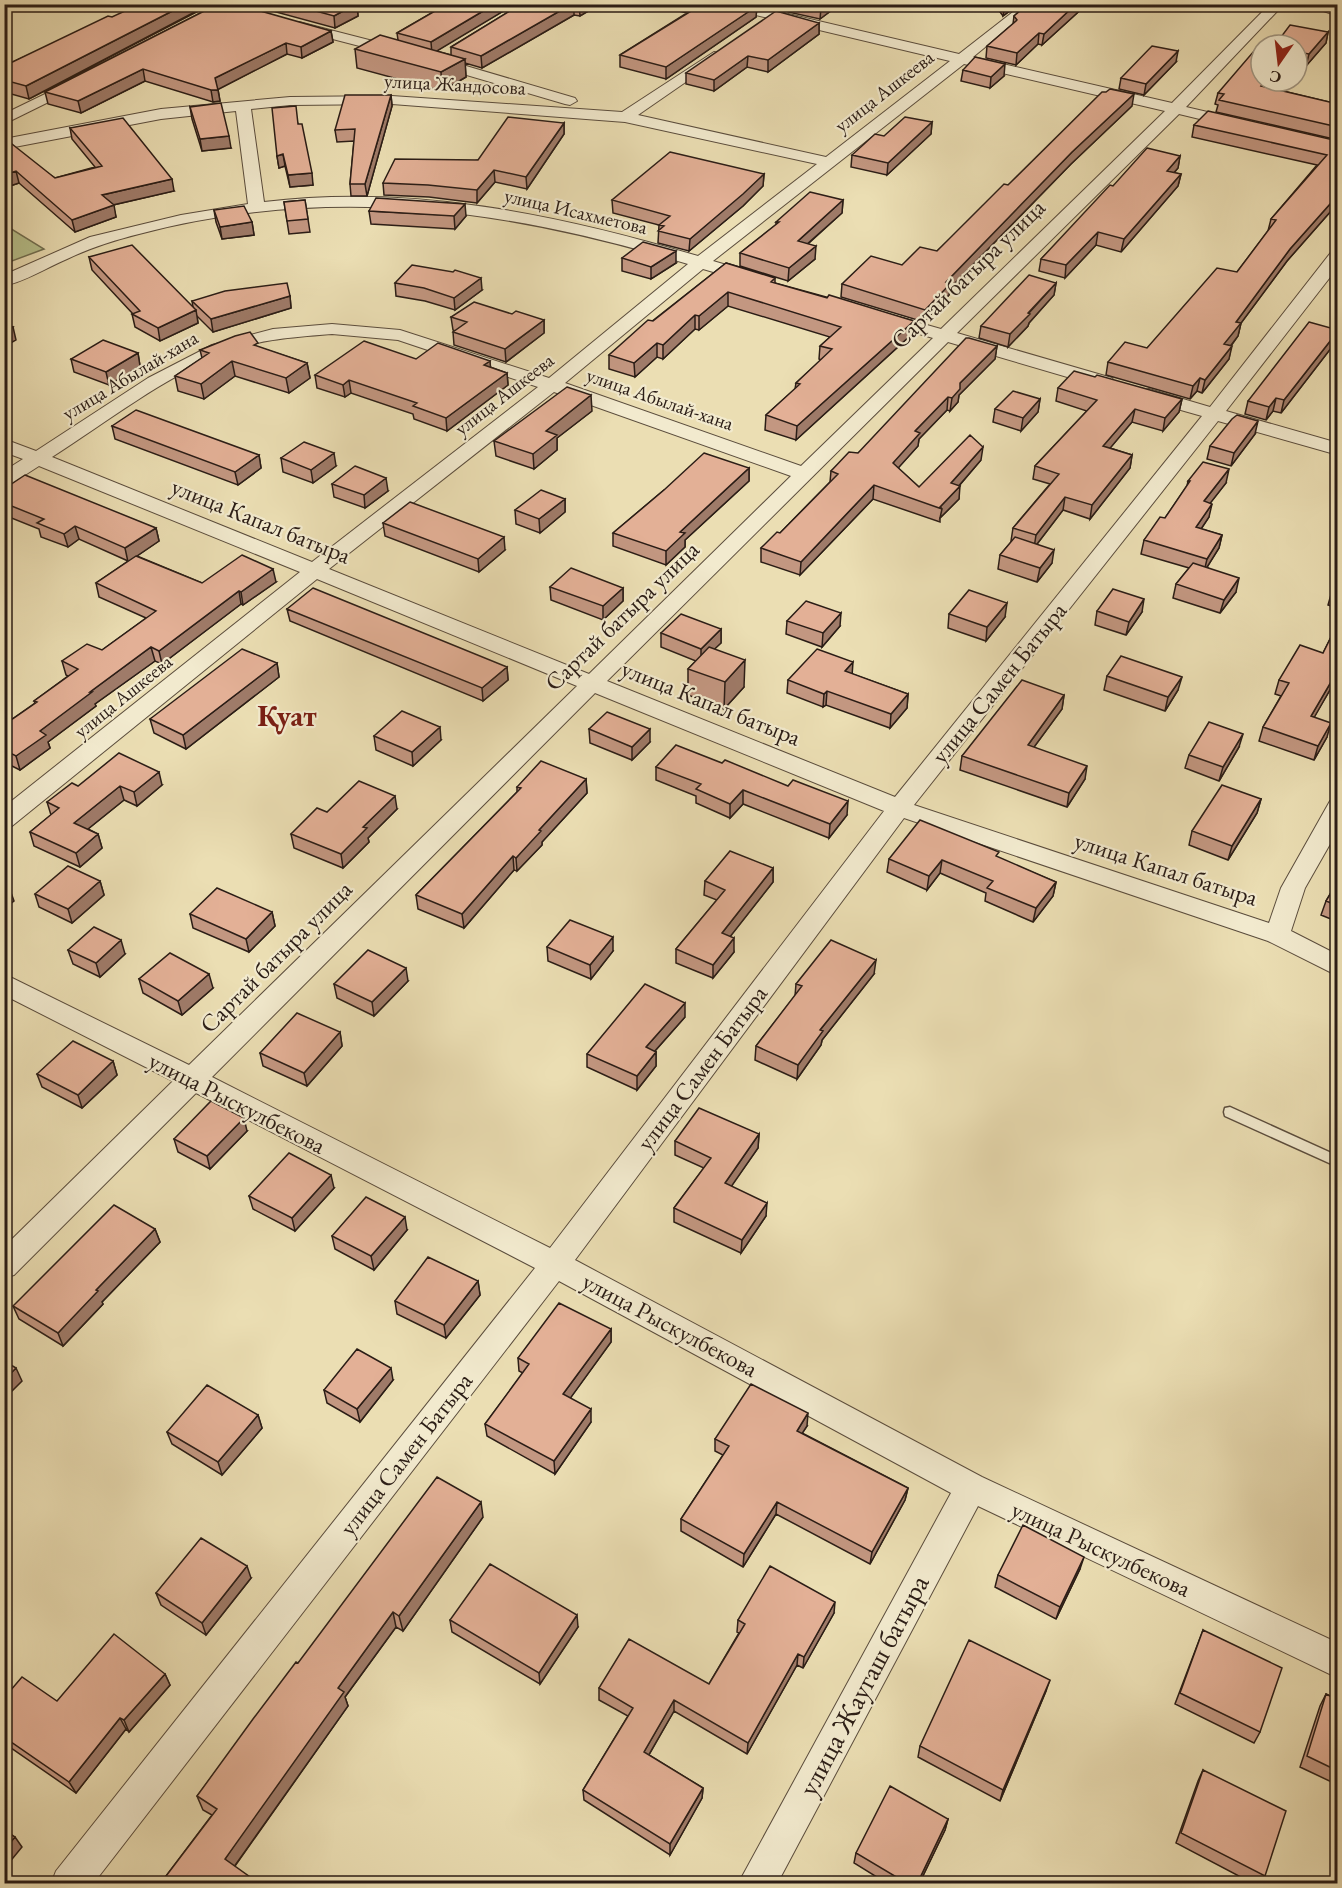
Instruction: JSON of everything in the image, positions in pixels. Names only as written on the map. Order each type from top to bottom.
[{"type":"street","points":[[726,4],[1256,128]]},
{"type":"street","points":[[753,29],[788,4]]},
{"type":"street","name":"улица Ашкеева","points":[[4,820],[313,572],[552,385],[701,262],[1032,4]]},
{"type":"street","name":"Сартай батыра улица","points":[[4,1266],[1175,109],[1278,4]]},
{"type":"street","points":[[1309,4],[1338,12]]},
{"type":"street","points":[[290,23],[434,61],[625,117],[723,50]]},
{"type":"street","points":[[434,61],[453,50]]},
{"type":"street","points":[[4,120],[88,76]]},
{"type":"street","name":"улица Жандосова","points":[[4,144],[160,114],[290,101],[392,100],[625,117],[830,162]]},
{"type":"street","points":[[243,105],[256,209]]},
{"type":"street","name":"улица Исахметова","points":[[4,281],[95,242],[184,219],[256,209],[349,202],[451,206],[553,224],[701,262],[767,282]]},
{"type":"street","name":"улица Самен Батыра","points":[[69,1884],[555,1264],[899,808],[1338,255]]},
{"type":"street","points":[[866,312],[1338,449]]},
{"type":"street","name":"улица Абылай-хана","points":[[4,480],[155,382],[218,349],[273,334],[332,329],[400,335],[552,385],[805,474]]},
{"type":"street","name":"улица Капал батыра","points":[[4,445],[899,808],[1277,935],[1338,967]]},
{"type":"street","points":[[1277,935],[1293,888],[1338,807]]},
{"type":"street","name":"улица Рыскулбекова","points":[[4,984],[555,1264],[971,1487],[1338,1661]]},
{"type":"street","name":"улица Жаугаш батыра","points":[[756,1884],[971,1487]]},
{"type":"lane","points":[[1230,1112],[1338,1162]]},
{"type":"green space","points":[[4,225],[44,249],[12,261],[5,256]]},
{"type":"building","points":[[140,4],[186,4],[26,86],[4,80],[4,66],[108,16],[112,17]]},
{"type":"building","points":[[218,4],[236,4],[331,31],[301,47],[286,43],[215,78],[218,90],[211,90],[143,69],[78,101],[45,92]]},
{"type":"building","points":[[290,4],[356,4],[334,16]]},
{"type":"building","points":[[447,4],[495,4],[431,42],[397,33]]},
{"type":"building","points":[[521,4],[572,4],[481,56],[451,47]]},
{"type":"building","points":[[698,4],[752,4],[757,6],[666,67],[620,55],[701,5]]},
{"type":"building","points":[[807,4],[825,4],[821,8]]},
{"type":"building","points":[[1028,4],[1076,4],[1044,34],[1039,33],[1017,53],[987,46],[1017,20],[1014,16]]},
{"type":"building","points":[[776,11],[819,23],[768,60],[748,56],[714,80],[686,73]]},
{"type":"building","points":[[1290,25],[1328,32],[1309,54],[1309,33],[1284,33]]},
{"type":"building","points":[[380,35],[465,59],[441,72],[355,49]]},
{"type":"building","points":[[1152,46],[1178,51],[1146,84],[1121,78]]},
{"type":"building","points":[[975,57],[1005,64],[991,77],[963,70]]},
{"type":"building","points":[[1249,57],[1249,93],[1291,93],[1338,104],[1338,127],[1219,100],[1224,94],[1218,93]]},
{"type":"building","points":[[1110,89],[1134,94],[1072,152],[946,282],[951,283],[925,310],[842,284],[871,256],[902,265],[920,247],[937,251],[1102,92]]},
{"type":"building","points":[[345,95],[391,95],[365,184],[350,184],[355,129],[335,130]]},
{"type":"building","points":[[221,103],[229,136],[200,139],[190,107]]},
{"type":"building","points":[[296,106],[298,124],[302,124],[312,173],[288,175],[283,154],[277,156],[272,108]]},
{"type":"building","points":[[1208,111],[1338,141],[1338,195],[1290,249],[1236,322],[1241,323],[1224,344],[1232,346],[1205,380],[1200,378],[1193,386],[1108,362],[1125,342],[1147,348],[1217,268],[1237,272],[1276,220],[1271,219],[1327,155],[1194,125]]},
{"type":"building","points":[[508,117],[564,123],[526,177],[494,170],[477,190],[383,183],[395,159],[478,160]]},
{"type":"building","points":[[905,117],[932,122],[888,163],[852,155],[875,134],[884,136]]},
{"type":"building","points":[[123,118],[172,179],[102,195],[114,205],[72,220],[16,171],[4,175],[4,146],[12,144],[55,178],[102,166],[70,128]]},
{"type":"building","points":[[1147,148],[1180,156],[1167,171],[1181,174],[1124,239],[1098,232],[1066,265],[1041,259],[1110,185],[1113,186]]},
{"type":"building","points":[[670,152],[764,174],[690,239],[658,231],[664,226],[659,225],[670,216],[612,200]]},
{"type":"building","points":[[810,192],[843,200],[798,241],[816,246],[789,268],[740,253],[779,222],[776,222]]},
{"type":"building","points":[[376,198],[465,204],[454,216],[369,211]]},
{"type":"building","points":[[305,200],[308,219],[287,221],[284,202]]},
{"type":"building","points":[[244,206],[252,222],[220,227],[214,210]]},
{"type":"building","points":[[643,242],[676,251],[651,267],[622,258]]},
{"type":"building","points":[[132,245],[196,310],[158,328],[132,314],[140,311],[89,257]]},
{"type":"building","points":[[726,263],[775,278],[771,282],[827,298],[829,295],[914,321],[797,426],[766,415],[800,384],[796,383],[832,349],[820,346],[841,327],[728,292],[699,316],[695,315],[663,345],[657,343],[634,363],[609,355],[648,320],[653,321]]},
{"type":"building","points":[[412,265],[453,272],[455,270],[481,278],[454,298],[424,288],[395,283]]},
{"type":"building","points":[[1029,275],[1056,283],[1010,334],[981,326]]},
{"type":"building","points":[[287,283],[290,296],[211,319],[192,301],[225,291]]},
{"type":"building","points":[[474,302],[512,314],[516,311],[544,320],[505,349],[453,332],[467,322],[451,317]]},
{"type":"building","points":[[1309,322],[1338,331],[1284,400],[1276,398],[1269,407],[1248,401]]},
{"type":"building","points":[[4,324],[13,327],[4,332]]},
{"type":"building","points":[[250,332],[258,343],[254,345],[307,363],[286,378],[232,361],[201,384],[175,376],[209,353],[200,350]]},
{"type":"building","points":[[966,338],[997,346],[960,383],[960,389],[952,398],[948,397],[915,431],[920,433],[893,463],[919,487],[970,435],[983,447],[951,483],[960,486],[940,507],[942,509],[874,485],[801,562],[761,548],[777,532],[780,533],[838,474],[831,471],[849,452],[858,453]]},
{"type":"building","points":[[103,340],[138,353],[106,372],[71,359]]},
{"type":"building","points":[[364,341],[416,359],[438,343],[490,361],[484,365],[507,373],[446,418],[413,406],[417,403],[349,380],[343,385],[315,375]]},
{"type":"building","points":[[1074,371],[1095,377],[1097,375],[1182,399],[1165,418],[1135,409],[1103,446],[1132,455],[1092,505],[1065,497],[1036,535],[1013,528],[1059,474],[1035,466],[1097,400],[1058,388]]},
{"type":"building","points":[[567,387],[591,395],[546,431],[557,435],[533,454],[494,441]]},
{"type":"building","points":[[1013,391],[1040,399],[1023,418],[995,409]]},
{"type":"building","points":[[136,410],[259,455],[235,472],[112,426]]},
{"type":"building","points":[[1237,415],[1258,421],[1234,453],[1210,446],[1232,419]]},
{"type":"building","points":[[304,442],[334,453],[311,470],[281,458]]},
{"type":"building","points":[[704,453],[749,468],[680,532],[685,533],[666,551],[613,533],[664,490]]},
{"type":"building","points":[[1203,462],[1229,469],[1204,501],[1212,504],[1196,527],[1222,535],[1207,559],[1144,540],[1160,517],[1165,518]]},
{"type":"building","points":[[355,466],[386,478],[364,495],[332,484]]},
{"type":"building","points":[[25,475],[156,528],[125,548],[75,526],[64,534],[37,523],[44,519],[4,503],[4,489]]},
{"type":"building","points":[[541,490],[565,499],[539,519],[515,510]]},
{"type":"building","points":[[410,502],[504,537],[478,559],[383,523]]},
{"type":"building","points":[[1015,537],[1054,550],[1040,568],[1000,555]]},
{"type":"building","points":[[242,555],[273,569],[241,592],[239,591],[159,651],[151,647],[40,731],[46,735],[16,756],[4,750],[4,725],[78,669],[62,661],[87,644],[102,650],[156,611],[96,583],[136,556],[202,583]]},
{"type":"building","points":[[1193,563],[1239,578],[1224,600],[1176,584]]},
{"type":"building","points":[[571,568],[623,588],[603,606],[550,587]]},
{"type":"building","points":[[1338,582],[1338,593],[1332,591]]},
{"type":"building","points":[[313,588],[507,667],[482,688],[287,609]]},
{"type":"building","points":[[1113,589],[1144,599],[1129,622],[1097,611]]},
{"type":"building","points":[[969,590],[1007,603],[987,627],[949,614]]},
{"type":"building","points":[[806,601],[841,613],[823,633],[787,621]]},
{"type":"building","points":[[681,614],[721,629],[701,649],[661,633]]},
{"type":"building","points":[[1338,623],[1338,675],[1335,675],[1311,716],[1331,723],[1318,746],[1263,727],[1289,683],[1279,680],[1300,645],[1323,653]]},
{"type":"building","points":[[709,647],[745,660],[725,682],[688,669]]},
{"type":"building","points":[[242,649],[277,663],[183,735],[150,719]]},
{"type":"building","points":[[817,649],[853,662],[845,671],[908,694],[891,714],[827,691],[824,694],[788,680]]},
{"type":"building","points":[[1121,656],[1182,677],[1168,697],[1107,676]]},
{"type":"building","points":[[1022,680],[1064,695],[1028,745],[1087,766],[1069,793],[962,756]]},
{"type":"building","points":[[402,711],[440,727],[412,752],[374,736]]},
{"type":"building","points":[[607,712],[650,729],[632,747],[589,729]]},
{"type":"building","points":[[1209,722],[1243,734],[1223,767],[1189,755]]},
{"type":"building","points":[[676,745],[722,763],[725,760],[788,786],[793,780],[848,801],[830,824],[743,790],[730,804],[696,789],[701,784],[656,767]]},
{"type":"building","points":[[119,753],[159,772],[134,792],[120,786],[74,823],[98,834],[76,853],[30,832],[59,808],[47,802],[72,783],[78,786]]},
{"type":"building","points":[[541,761],[586,779],[539,830],[541,831],[516,858],[513,856],[462,914],[416,895],[521,788],[517,787]]},
{"type":"building","points":[[359,781],[395,796],[363,827],[367,828],[341,854],[291,834],[317,808],[327,812]]},
{"type":"building","points":[[1222,785],[1261,799],[1232,846],[1192,831]]},
{"type":"building","points":[[920,820],[999,852],[996,856],[1056,882],[1036,908],[987,888],[993,881],[942,860],[929,876],[889,859]]},
{"type":"building","points":[[730,851],[773,868],[722,933],[734,938],[713,965],[676,949],[725,890],[705,881]]},
{"type":"building","points":[[68,866],[100,881],[68,909],[35,894]]},
{"type":"building","points":[[1338,881],[1338,906],[1326,901]]},
{"type":"building","points":[[217,888],[272,912],[246,939],[190,914]]},
{"type":"building","points":[[570,920],[613,937],[590,965],[547,947]]},
{"type":"building","points":[[94,927],[121,940],[96,963],[68,950]]},
{"type":"building","points":[[831,940],[876,960],[820,1030],[823,1031],[798,1065],[756,1046],[802,986],[796,984]]},
{"type":"building","points":[[368,950],[406,968],[372,1002],[334,984]]},
{"type":"building","points":[[170,953],[209,974],[178,1001],[139,979]]},
{"type":"building","points":[[645,984],[685,1003],[646,1047],[656,1052],[637,1076],[587,1054]]},
{"type":"building","points":[[297,1013],[340,1032],[304,1073],[260,1053]]},
{"type":"building","points":[[73,1041],[113,1061],[78,1095],[37,1074]]},
{"type":"building","points":[[211,1101],[244,1118],[207,1156],[174,1139]]},
{"type":"building","points":[[699,1108],[759,1134],[725,1183],[767,1203],[742,1240],[674,1208],[711,1158],[675,1141]]},
{"type":"building","points":[[289,1153],[331,1175],[292,1218],[249,1196]]},
{"type":"building","points":[[366,1197],[405,1217],[371,1256],[332,1236]]},
{"type":"building","points":[[114,1205],[155,1229],[58,1333],[13,1306]]},
{"type":"building","points":[[428,1257],[478,1281],[444,1325],[395,1301]]},
{"type":"building","points":[[559,1303],[611,1329],[563,1394],[591,1409],[554,1461],[485,1424],[529,1364],[518,1358]]},
{"type":"building","points":[[357,1349],[391,1368],[357,1409],[324,1390]]},
{"type":"building","points":[[4,1361],[16,1368],[4,1380]]},
{"type":"building","points":[[751,1384],[808,1413],[797,1431],[908,1488],[872,1552],[777,1502],[744,1554],[681,1519],[729,1446],[715,1439]]},
{"type":"building","points":[[207,1385],[258,1415],[218,1462],[167,1432]]},
{"type":"building","points":[[437,1477],[481,1502],[399,1616],[393,1612],[338,1688],[344,1692],[225,1859],[260,1884],[160,1884],[217,1809],[197,1796]]},
{"type":"building","points":[[1023,1525],[1084,1557],[1060,1607],[998,1575]]},
{"type":"building","points":[[201,1538],[247,1566],[202,1623],[156,1593]]},
{"type":"building","points":[[490,1564],[577,1615],[539,1673],[450,1620]]},
{"type":"building","points":[[770,1566],[835,1602],[804,1657],[798,1654],[748,1743],[674,1700],[644,1752],[703,1788],[670,1844],[583,1790],[633,1708],[599,1688],[629,1639],[709,1684],[745,1624],[738,1620]]},
{"type":"building","points":[[1203,1630],[1282,1668],[1260,1732],[1180,1693]]},
{"type":"building","points":[[114,1634],[165,1674],[124,1720],[120,1718],[69,1782],[4,1737],[4,1698],[22,1677],[57,1701]]},
{"type":"building","points":[[969,1640],[1050,1680],[1003,1790],[920,1746]]},
{"type":"building","points":[[1326,1694],[1338,1700],[1338,1771],[1307,1756]]},
{"type":"building","points":[[1203,1770],[1286,1811],[1265,1876],[1181,1833]]},
{"type":"building","points":[[890,1786],[948,1819],[917,1884],[908,1884],[856,1853]]},
{"type":"building","points":[[4,1830],[15,1837],[4,1850]]},
{"type":"district","name":"Қуат","points":[[287,716]]}]
